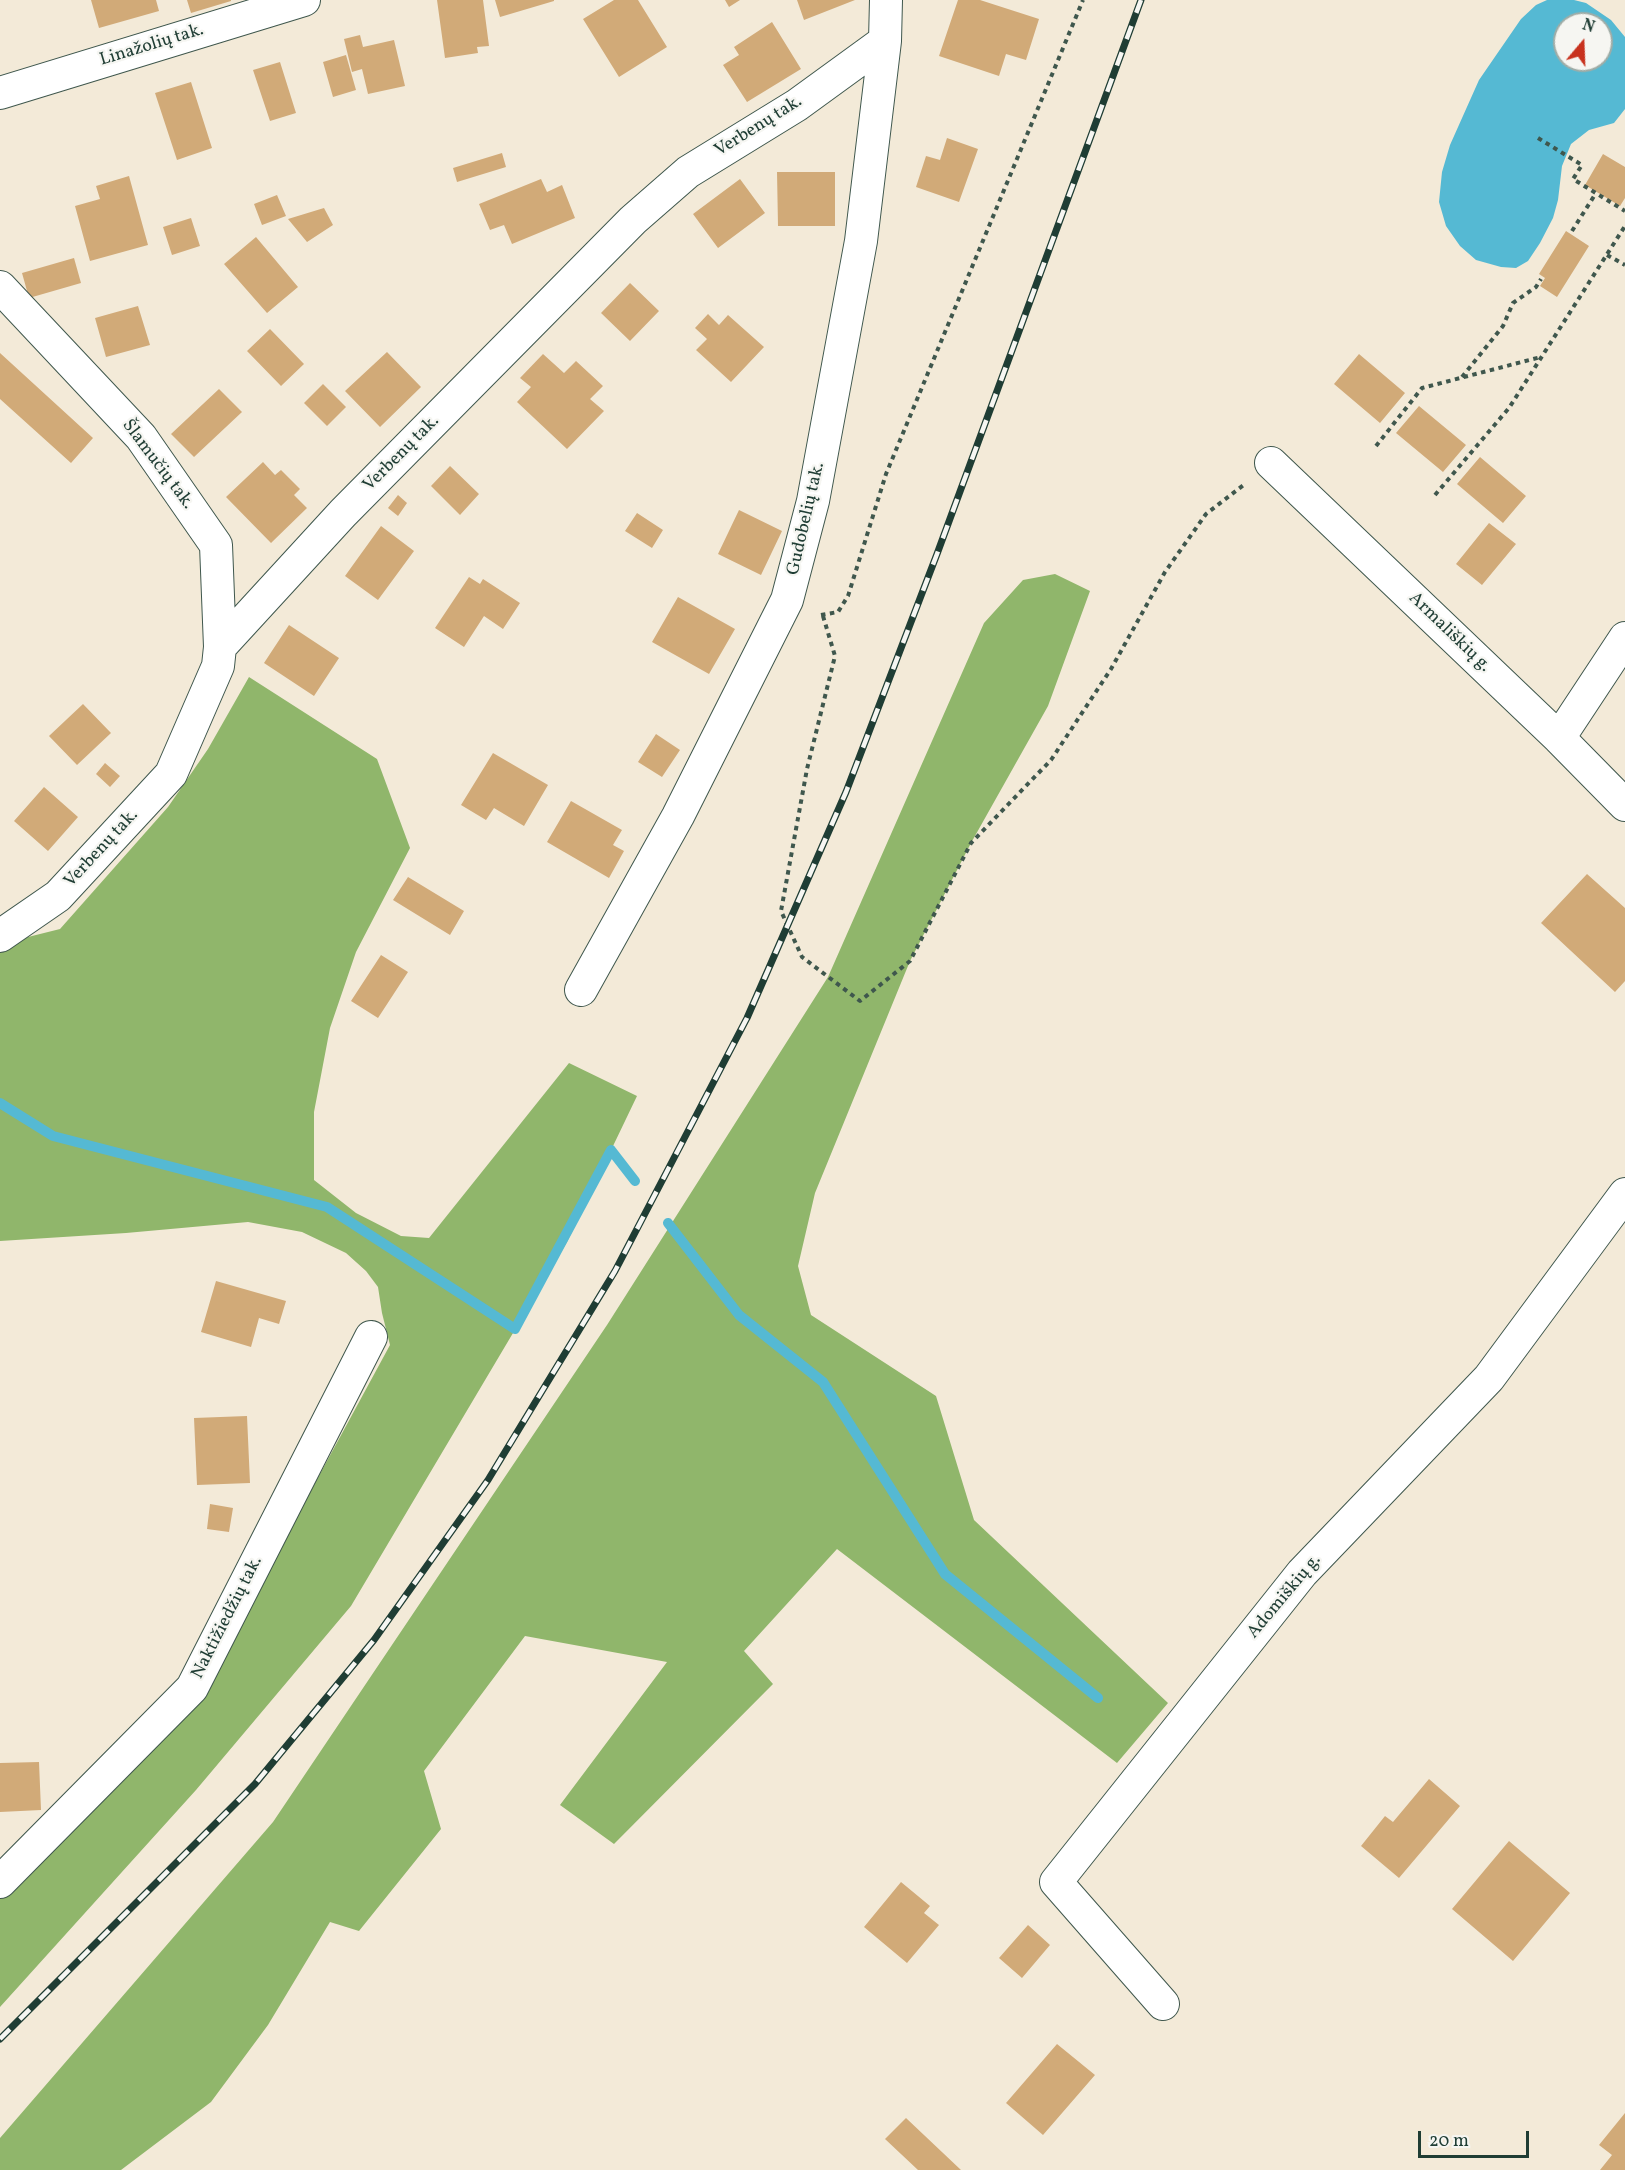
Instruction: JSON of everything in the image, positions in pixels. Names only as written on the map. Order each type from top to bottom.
[{"type":"street","name":"Linažolių tak.","points":[[0,93],[304,0]]},
{"type":"street","name":"Gudobelių tak.","points":[[581,990],[678,816],[787,600],[813,501],[859,253],[885,41],[886,0]]},
{"type":"street","name":"Verbenų tak.","points":[[0,936],[58,896],[171,774],[218,666],[220,647],[343,513],[633,220],[688,172],[797,105],[885,41]]},
{"type":"street","name":"Šlamučių tak.","points":[[0,287],[141,437],[216,545],[220,647]]},
{"type":"street","name":"Armališkių g.","points":[[1271,463],[1559,738],[1625,805]]},
{"type":"street","points":[[1559,738],[1625,638]]},
{"type":"street","name":"Adomiškių g.","points":[[1163,2004],[1056,1882],[1302,1573],[1489,1378],[1625,1194]]},
{"type":"street","name":"Naktižiedžių tak.","points":[[0,1882],[192,1688],[371,1337]]},
{"type":"path","points":[[787,600],[823,616],[838,612],[848,596],[886,474],[1083,0]]},
{"type":"path","points":[[1538,138],[1582,165],[1573,179],[1625,211]]},
{"type":"path","points":[[1572,231],[1596,193]]},
{"type":"path","points":[[1435,495],[1509,408],[1625,226]]},
{"type":"path","points":[[1607,255],[1625,266]]},
{"type":"path","points":[[1462,377],[1503,326],[1513,303],[1536,287],[1541,279]]},
{"type":"path","points":[[1376,446],[1422,388],[1542,357]]},
{"type":"path","points":[[823,616],[835,656],[807,769],[781,911],[802,957],[860,1001],[910,961],[971,843],[1052,760],[1111,669],[1165,572],[1206,514],[1271,463]]},
{"type":"green space","points":[[1055,574],[1090,591],[1048,706],[971,843],[910,961],[815,1193],[798,1266],[811,1315],[936,1396],[974,1520],[1168,1703],[1117,1763],[837,1549],[744,1651],[773,1684],[614,1844],[560,1805],[667,1662],[525,1636],[424,1771],[441,1829],[359,1931],[330,1922],[268,2025],[211,2102],[121,2170],[0,2170],[0,2138],[273,1822],[607,1325],[828,977],[984,623],[1023,580]]},
{"type":"green space","points":[[249,677],[377,759],[410,848],[356,952],[330,1028],[314,1112],[314,1180],[356,1213],[401,1236],[429,1238],[569,1063],[637,1096],[567,1242],[351,1606],[196,1790],[0,2007],[0,1898],[201,1693],[390,1345],[378,1287],[366,1271],[346,1253],[302,1232],[248,1222],[0,1241],[0,944],[60,929],[168,807],[208,749]]},
{"type":"water","points":[[1547,0],[1574,0],[1586,3],[1599,12],[1553,12],[1553,72],[1613,72],[1613,22],[1625,37],[1625,109],[1614,123],[1589,130],[1571,144],[1562,166],[1558,200],[1553,218],[1528,261],[1516,268],[1501,267],[1476,260],[1460,246],[1446,226],[1439,202],[1442,172],[1450,145],[1479,80],[1521,19],[1536,5]]},
{"type":"building","points":[[91,0],[156,0],[159,11],[99,28]]},
{"type":"building","points":[[187,0],[231,0],[231,1],[191,13]]},
{"type":"building","points":[[437,0],[483,0],[489,46],[477,47],[478,53],[445,58]]},
{"type":"building","points":[[495,0],[554,0],[554,1],[500,17]]},
{"type":"building","points":[[614,0],[638,0],[667,47],[619,77],[583,19]]},
{"type":"building","points":[[725,0],[740,0],[729,7]]},
{"type":"building","points":[[797,0],[855,0],[804,20]]},
{"type":"building","points":[[958,0],[980,0],[1039,19],[1026,60],[1006,54],[999,76],[939,56]]},
{"type":"building","points":[[772,22],[801,69],[747,102],[723,65],[739,55],[734,47]]},
{"type":"building","points":[[360,35],[363,47],[394,40],[405,86],[368,94],[362,69],[352,72],[344,39]]},
{"type":"building","points":[[346,55],[356,90],[333,97],[323,62]]},
{"type":"building","points":[[280,62],[296,113],[270,121],[253,70]]},
{"type":"building","points":[[191,82],[212,148],[177,160],[155,93]]},
{"type":"building","points":[[947,138],[978,149],[959,202],[916,187],[926,156],[940,160]]},
{"type":"building","points":[[502,153],[506,167],[457,182],[453,168]]},
{"type":"building","points":[[1603,154],[1625,167],[1625,198],[1620,206],[1585,185]]},
{"type":"building","points":[[777,172],[835,172],[835,226],[778,226]]},
{"type":"building","points":[[129,176],[148,245],[90,261],[75,206],[100,199],[96,186]]},
{"type":"building","points":[[541,179],[547,192],[562,185],[575,218],[512,244],[504,225],[490,230],[479,204]]},
{"type":"building","points":[[740,179],[765,213],[718,248],[693,214]]},
{"type":"building","points":[[277,195],[286,216],[262,225],[254,204]]},
{"type":"building","points":[[324,208],[333,225],[307,242],[288,219]]},
{"type":"building","points":[[191,218],[200,246],[172,255],[163,227]]},
{"type":"building","points":[[1566,231],[1589,246],[1557,297],[1540,286],[1545,278],[1539,274]]},
{"type":"building","points":[[256,237],[298,287],[267,313],[224,264]]},
{"type":"building","points":[[74,258],[81,283],[29,298],[22,273]]},
{"type":"building","points":[[630,283],[659,311],[630,341],[601,313]]},
{"type":"building","points":[[138,306],[150,345],[106,357],[95,318]]},
{"type":"building","points":[[708,314],[719,325],[728,315],[764,347],[731,382],[696,350],[707,339],[695,328]]},
{"type":"building","points":[[270,329],[304,364],[281,386],[247,351]]},
{"type":"building","points":[[387,352],[421,387],[380,427],[345,391]]},
{"type":"building","points":[[0,353],[93,438],[71,463],[0,399]]},
{"type":"building","points":[[543,354],[564,373],[576,361],[603,386],[590,399],[604,411],[567,449],[517,402],[531,387],[520,378]]},
{"type":"building","points":[[1359,354],[1405,393],[1380,423],[1334,384]]},
{"type":"building","points":[[323,384],[346,407],[327,426],[304,403]]},
{"type":"building","points":[[219,389],[242,412],[194,457],[171,434]]},
{"type":"building","points":[[1419,406],[1466,445],[1443,472],[1396,433]]},
{"type":"building","points":[[1480,457],[1526,496],[1503,523],[1457,484]]},
{"type":"building","points":[[263,462],[275,475],[281,470],[300,489],[294,495],[307,508],[271,543],[226,497]]},
{"type":"building","points":[[450,466],[479,494],[460,515],[431,486]]},
{"type":"building","points":[[398,495],[407,503],[398,516],[388,508]]},
{"type":"building","points":[[739,510],[782,531],[761,575],[718,554]]},
{"type":"building","points":[[637,513],[663,530],[652,548],[625,531]]},
{"type":"building","points":[[1489,523],[1516,544],[1482,585],[1456,564]]},
{"type":"building","points":[[381,526],[414,551],[378,600],[345,576]]},
{"type":"building","points":[[469,577],[480,584],[483,579],[520,603],[503,629],[484,616],[464,647],[435,628]]},
{"type":"building","points":[[678,597],[735,629],[709,674],[652,642]]},
{"type":"building","points":[[289,625],[339,658],[314,696],[264,663]]},
{"type":"building","points":[[83,704],[111,733],[77,765],[49,736]]},
{"type":"building","points":[[656,734],[680,750],[662,777],[638,762]]},
{"type":"building","points":[[493,753],[548,785],[524,826],[494,808],[486,820],[461,805]]},
{"type":"building","points":[[105,763],[120,776],[110,787],[96,774]]},
{"type":"building","points":[[44,787],[78,817],[48,851],[14,821]]},
{"type":"building","points":[[571,801],[622,830],[613,845],[624,851],[609,878],[547,842]]},
{"type":"building","points":[[1587,874],[1625,908],[1625,981],[1615,992],[1541,923]]},
{"type":"building","points":[[408,877],[464,911],[450,935],[393,900]]},
{"type":"building","points":[[381,955],[408,972],[378,1018],[351,1001]]},
{"type":"building","points":[[216,1281],[286,1301],[279,1324],[259,1318],[251,1347],[201,1332]]},
{"type":"building","points":[[247,1416],[250,1483],[197,1485],[194,1418]]},
{"type":"building","points":[[210,1504],[233,1508],[229,1532],[207,1529]]},
{"type":"building","points":[[39,1762],[41,1810],[0,1812],[0,1763]]},
{"type":"building","points":[[1429,1779],[1460,1806],[1399,1878],[1361,1846],[1385,1816],[1393,1822]]},
{"type":"building","points":[[1509,1841],[1570,1893],[1513,1961],[1452,1909]]},
{"type":"building","points":[[901,1882],[930,1906],[924,1913],[939,1925],[907,1963],[864,1927]]},
{"type":"building","points":[[1028,1925],[1050,1945],[1022,1978],[999,1958]]},
{"type":"building","points":[[1057,2044],[1095,2075],[1043,2135],[1006,2103]]},
{"type":"building","points":[[1625,2113],[1625,2170],[1600,2170],[1612,2155],[1599,2145]]},
{"type":"building","points":[[906,2118],[961,2170],[918,2170],[885,2139]]},
{"type":"waterway","points":[[0,1103],[53,1136],[327,1207],[515,1329],[611,1150],[635,1181]]},
{"type":"waterway","points":[[668,1223],[739,1315],[823,1382],[945,1574],[1098,1698]]},
{"type":"railway","points":[[0,2039],[255,1784],[374,1640],[488,1480],[615,1271],[747,1018],[846,792],[937,554],[1141,0]]}]
